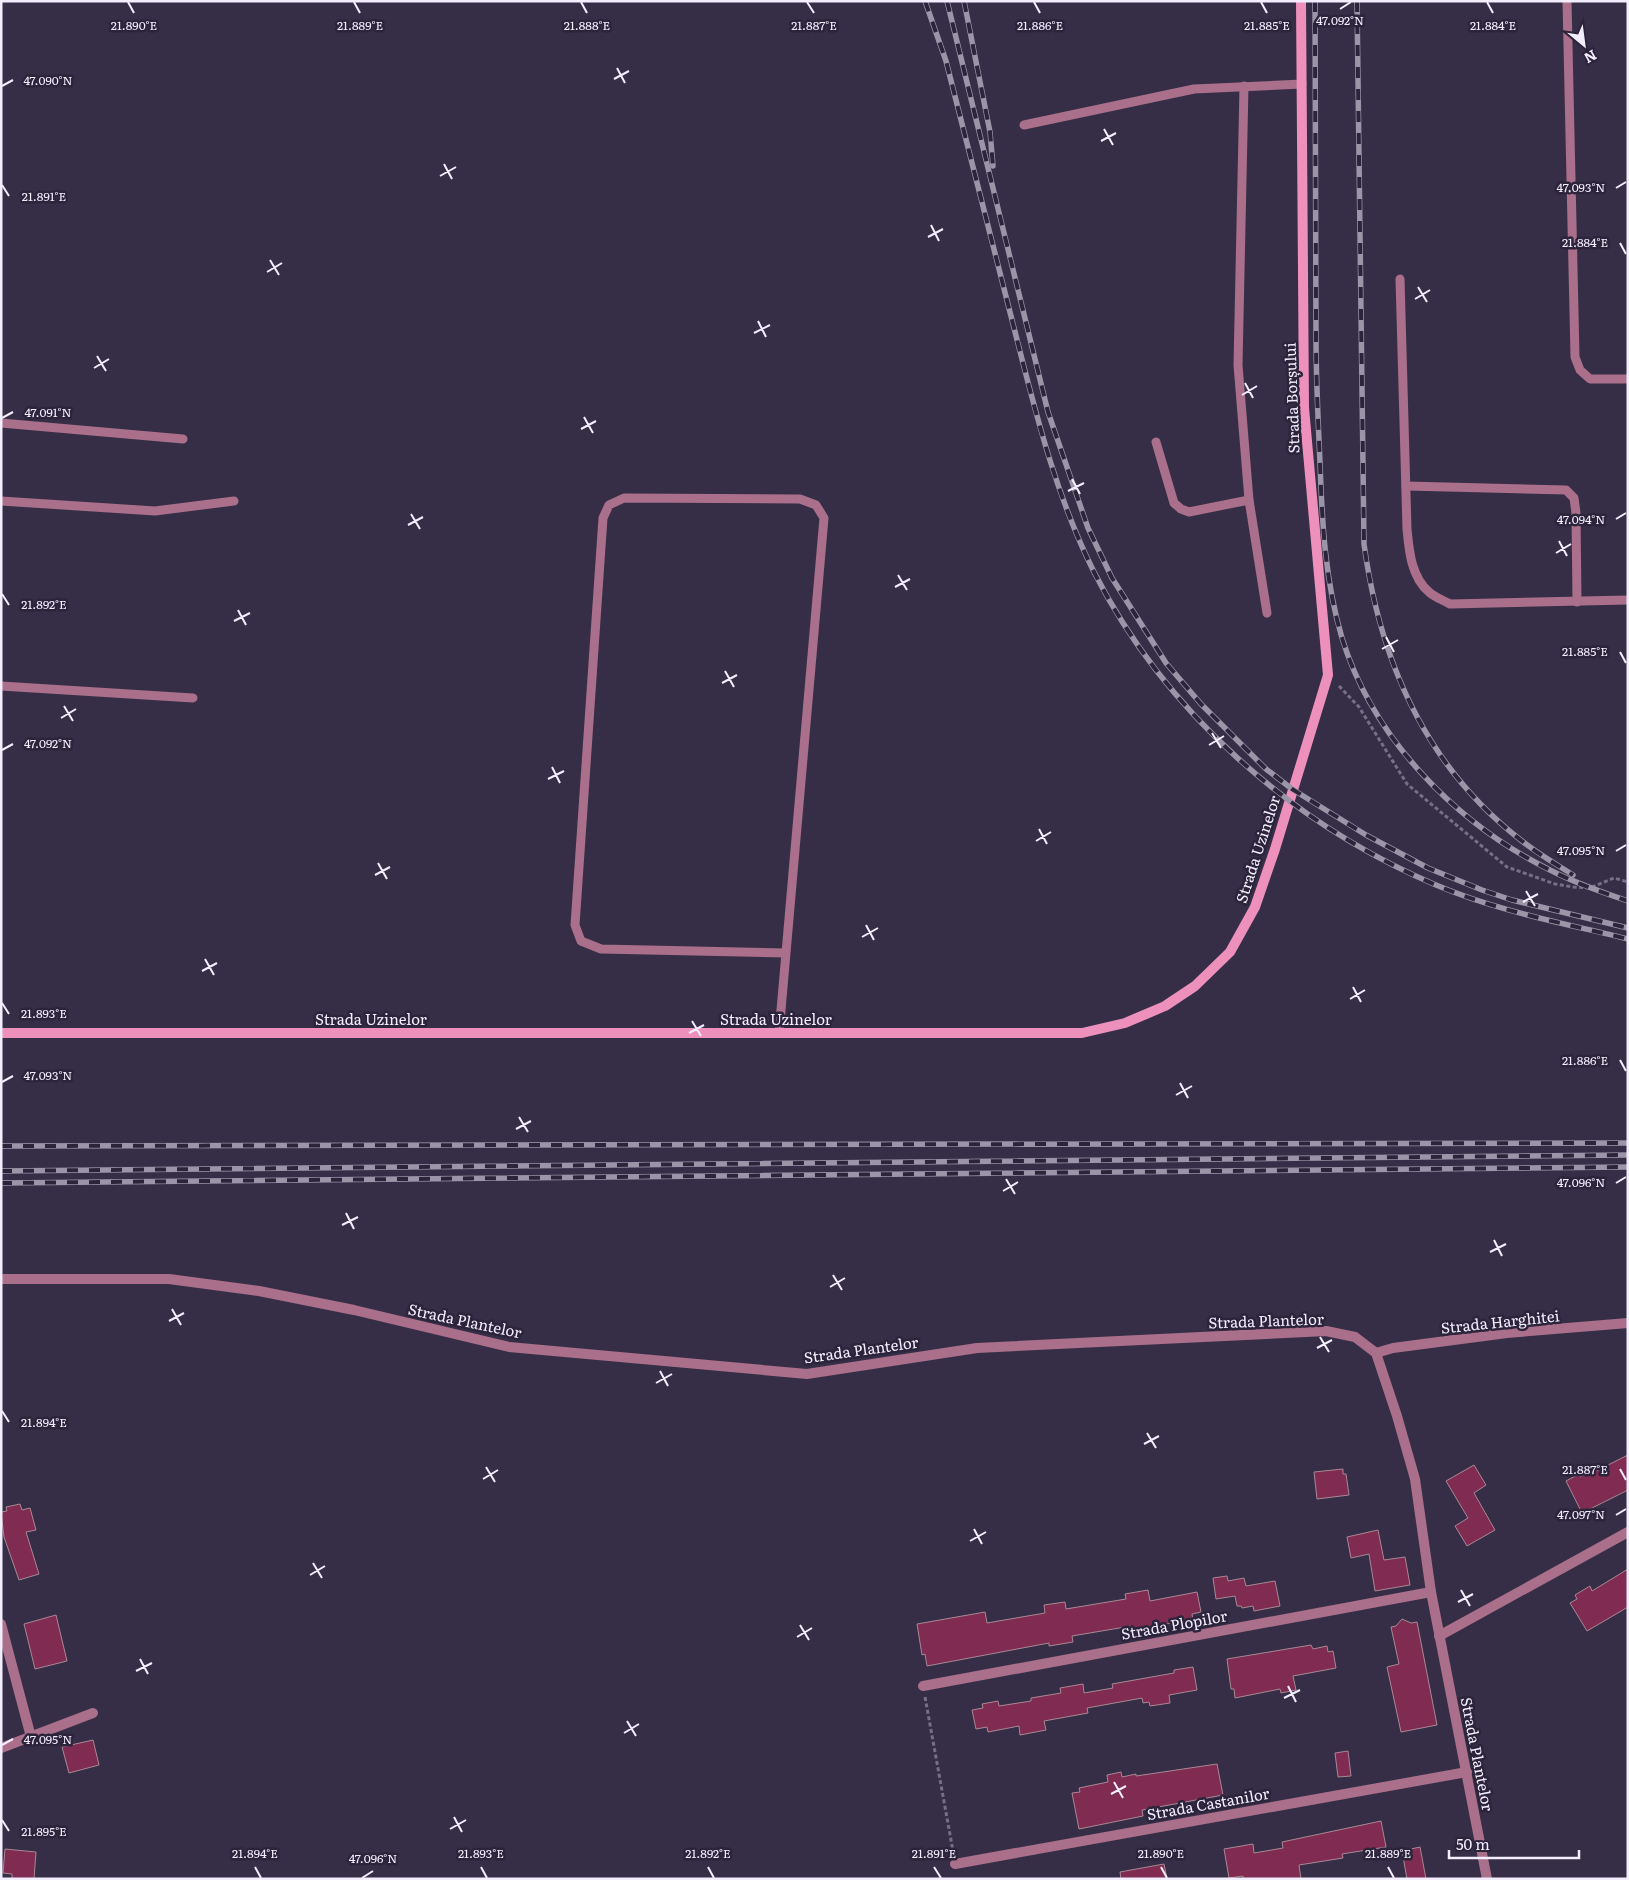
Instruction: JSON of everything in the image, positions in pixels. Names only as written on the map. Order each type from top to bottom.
[{"type":"street","name":"Strada Borșului","points":[[1293,787],[1328,675],[1304,408],[1301,1]]},
{"type":"street","name":"Strada Uzinelor","points":[[1,1033],[1082,1033],[1125,1023],[1165,1006],[1195,986],[1230,952],[1255,908],[1293,787]]},
{"type":"street","name":"Strada Plantelor","points":[[1,1279],[168,1279],[259,1291],[354,1310],[509,1346],[807,1374],[977,1348],[1326,1331],[1355,1337],[1376,1352],[1415,1479],[1439,1636],[1487,1879]]},
{"type":"street","name":"Strada Harghitei","points":[[1376,1352],[1393,1348],[1507,1334],[1628,1323]]},
{"type":"street","points":[[1439,1636],[1628,1532]]},
{"type":"street","name":"Strada Plopilor","points":[[923,1686],[1432,1592]]},
{"type":"street","points":[[1,1624],[30,1737]]},
{"type":"street","points":[[1,1748],[93,1713]]},
{"type":"street","name":"Strada Castanilor","points":[[955,1864],[1467,1772]]},
{"type":"lane","points":[[1567,1],[1575,357],[1580,370],[1590,378],[1628,379]]},
{"type":"lane","points":[[1024,125],[1194,89],[1302,84]]},
{"type":"lane","points":[[1244,86],[1238,365],[1249,500],[1267,613]]},
{"type":"lane","points":[[1400,279],[1409,554],[1417,576],[1428,592],[1450,604],[1628,600]]},
{"type":"lane","points":[[1,423],[184,439]]},
{"type":"lane","points":[[1156,442],[1174,503],[1181,509],[1189,512],[1249,500]]},
{"type":"lane","points":[[1406,486],[1566,490],[1574,498],[1576,513],[1578,602]]},
{"type":"lane","points":[[779,1033],[786,953],[824,518],[816,505],[800,500],[624,498],[609,505],[603,518],[575,925],[581,941],[601,949],[786,953]]},
{"type":"lane","points":[[1,502],[155,511],[234,501]]},
{"type":"lane","points":[[1,686],[193,698]]},
{"type":"path","points":[[1328,675],[1359,707],[1407,784],[1506,867],[1555,884],[1573,887],[1590,888],[1614,878],[1628,882]]},
{"type":"path","points":[[923,1686],[955,1864]]},
{"type":"building","points":[[1628,1455],[1628,1490],[1582,1513],[1566,1481],[1579,1474],[1580,1477],[1594,1470],[1594,1472]]},
{"type":"building","points":[[1474,1465],[1486,1485],[1474,1493],[1495,1530],[1467,1546],[1455,1526],[1468,1518],[1446,1481]]},
{"type":"building","points":[[1343,1469],[1343,1474],[1346,1474],[1349,1495],[1317,1499],[1314,1472]]},
{"type":"building","points":[[20,1504],[22,1510],[30,1508],[36,1530],[26,1532],[39,1574],[19,1580],[4,1537],[1,1512],[7,1511],[6,1507]]},
{"type":"building","points":[[1378,1530],[1384,1560],[1405,1557],[1410,1585],[1375,1591],[1369,1554],[1351,1558],[1347,1537]]},
{"type":"building","points":[[1628,1569],[1628,1607],[1587,1631],[1570,1603],[1577,1599],[1575,1595],[1590,1586],[1592,1591]]},
{"type":"building","points":[[1227,1576],[1228,1581],[1244,1578],[1246,1586],[1275,1581],[1280,1606],[1254,1611],[1253,1606],[1242,1608],[1237,1606],[1235,1596],[1216,1599],[1213,1578]]},
{"type":"building","points":[[1148,1590],[1150,1601],[1197,1592],[1201,1612],[1192,1614],[1193,1620],[1131,1629],[1131,1626],[1072,1636],[1073,1642],[1049,1646],[1049,1643],[927,1666],[925,1654],[922,1655],[917,1624],[985,1612],[987,1623],[1045,1613],[1044,1605],[1065,1602],[1066,1609],[1126,1599],[1125,1594]]},
{"type":"building","points":[[56,1615],[67,1661],[35,1669],[24,1624]]},
{"type":"building","points":[[1402,1619],[1411,1623],[1417,1622],[1437,1725],[1401,1732],[1387,1667],[1399,1664],[1391,1627],[1396,1626]]},
{"type":"building","points":[[1311,1645],[1313,1649],[1327,1646],[1328,1652],[1333,1651],[1336,1668],[1293,1676],[1296,1690],[1281,1693],[1280,1689],[1235,1698],[1234,1689],[1231,1689],[1227,1659]]},
{"type":"building","points":[[1193,1667],[1197,1690],[1169,1695],[1170,1703],[1150,1706],[1149,1702],[1143,1703],[1142,1698],[1087,1708],[1088,1713],[1044,1721],[1046,1730],[1020,1735],[1019,1726],[988,1732],[987,1727],[976,1729],[972,1710],[983,1708],[982,1704],[998,1701],[999,1706],[1031,1701],[1031,1698],[1061,1693],[1060,1688],[1083,1684],[1084,1693],[1113,1688],[1112,1684],[1174,1673],[1174,1670]]},
{"type":"building","points":[[93,1740],[99,1765],[69,1773],[62,1747]]},
{"type":"building","points":[[1348,1751],[1351,1776],[1338,1777],[1335,1753]]},
{"type":"building","points":[[1217,1764],[1223,1795],[1142,1810],[1143,1816],[1079,1829],[1072,1793],[1080,1792],[1079,1788],[1108,1782],[1107,1775],[1121,1772],[1122,1777],[1136,1774],[1136,1776]]},
{"type":"building","points":[[1381,1821],[1386,1847],[1342,1854],[1343,1858],[1299,1865],[1301,1879],[1243,1879],[1243,1876],[1229,1878],[1224,1849],[1253,1844],[1254,1853],[1283,1848],[1282,1842]]},
{"type":"building","points":[[1420,1847],[1426,1879],[1407,1879],[1402,1851]]},
{"type":"building","points":[[5,1849],[36,1852],[34,1879],[12,1879],[12,1874],[3,1873]]},
{"type":"building","points":[[1164,1864],[1167,1879],[1121,1879],[1120,1872]]},
{"type":"railway","points":[[925,1],[946,61],[1028,384],[1056,480],[1067,511],[1094,572],[1123,623],[1157,671],[1195,716],[1238,758],[1283,796],[1332,830],[1383,860],[1436,885],[1483,902],[1530,916],[1628,939]]},
{"type":"railway","points":[[947,1],[1048,412],[1088,528],[1112,578],[1166,663],[1201,704],[1266,769],[1292,789],[1366,835],[1428,868],[1482,890],[1512,900],[1628,928]]},
{"type":"railway","points":[[964,1],[990,132],[993,166]]},
{"type":"railway","points":[[1315,1],[1316,352],[1318,415],[1325,551],[1336,617],[1342,638],[1356,675],[1374,710],[1397,744],[1423,775],[1451,803],[1483,829],[1516,851],[1550,870],[1598,891],[1628,901]]},
{"type":"railway","points":[[1357,1],[1364,544],[1371,588],[1382,630],[1396,670],[1413,709],[1434,746],[1459,780],[1488,812],[1528,846],[1573,875]]},
{"type":"railway","points":[[1,1146],[1628,1143]]},
{"type":"railway","points":[[1,1171],[1628,1155]]},
{"type":"railway","points":[[1,1183],[1628,1167]]}]
